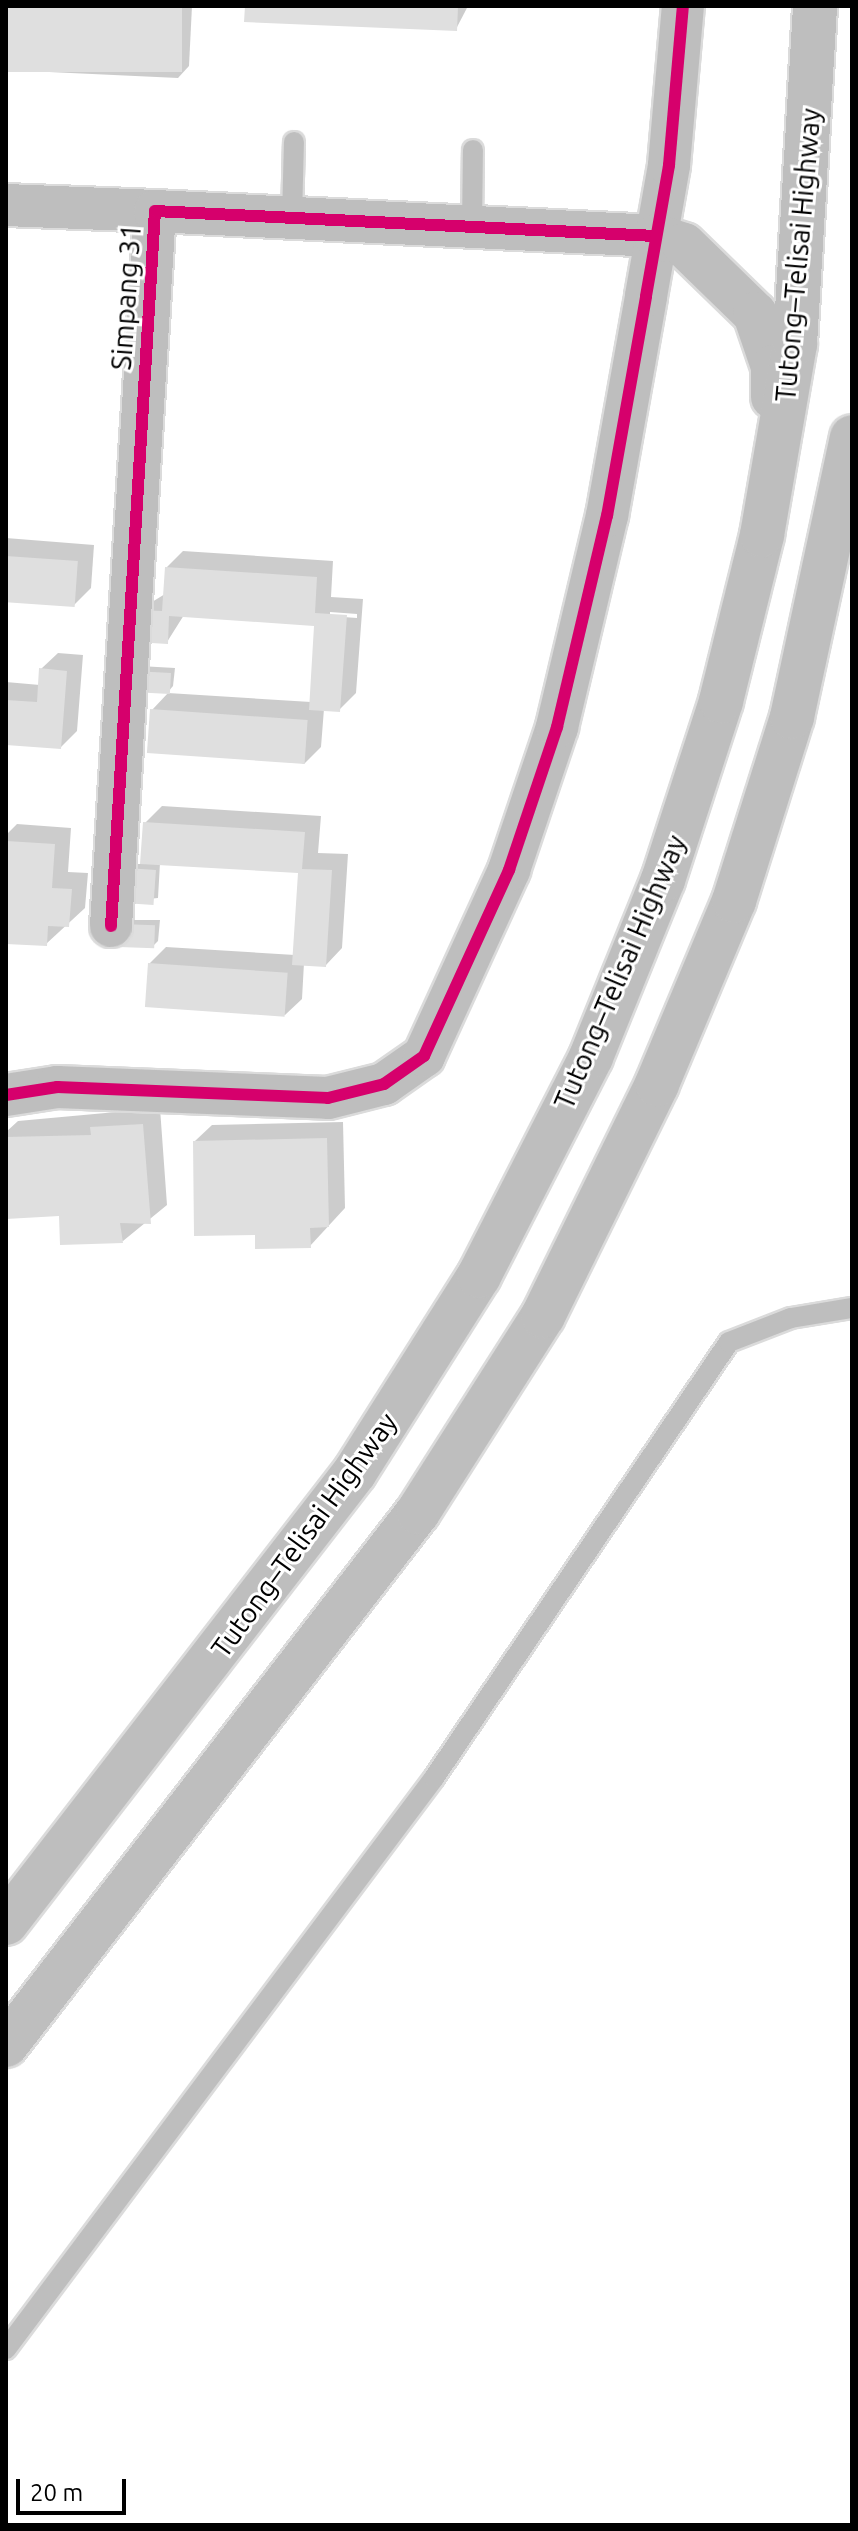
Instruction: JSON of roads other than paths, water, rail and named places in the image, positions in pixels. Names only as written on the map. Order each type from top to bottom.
[{"type":"highway","name":"Tutong–Telisai Highway","points":[[14,1914],[355,1472],[479,1276],[591,1057],[663,880],[721,701],[762,535],[795,344],[815,6]]},
{"type":"highway","points":[[656,236],[684,245],[727,281],[767,342],[773,400],[762,535]]},
{"type":"highway","points":[[6,2045],[78,1956],[418,1512],[543,1316],[657,1084],[734,901],[792,717],[852,437]]},
{"type":"street","points":[[6,1095],[57,1087],[328,1098],[384,1084],[424,1056],[509,870],[557,727],[607,516],[656,236],[683,6]]},
{"type":"street","points":[[6,205],[155,211]]},
{"type":"street","name":"Simpang 31","points":[[111,926],[155,211],[656,236]]},
{"type":"lane","points":[[292,217],[294,142]]},
{"type":"lane","points":[[472,227],[473,150]]},
{"type":"lane","points":[[6,2349],[434,1778],[729,1342],[791,1318],[852,1308]]}]
